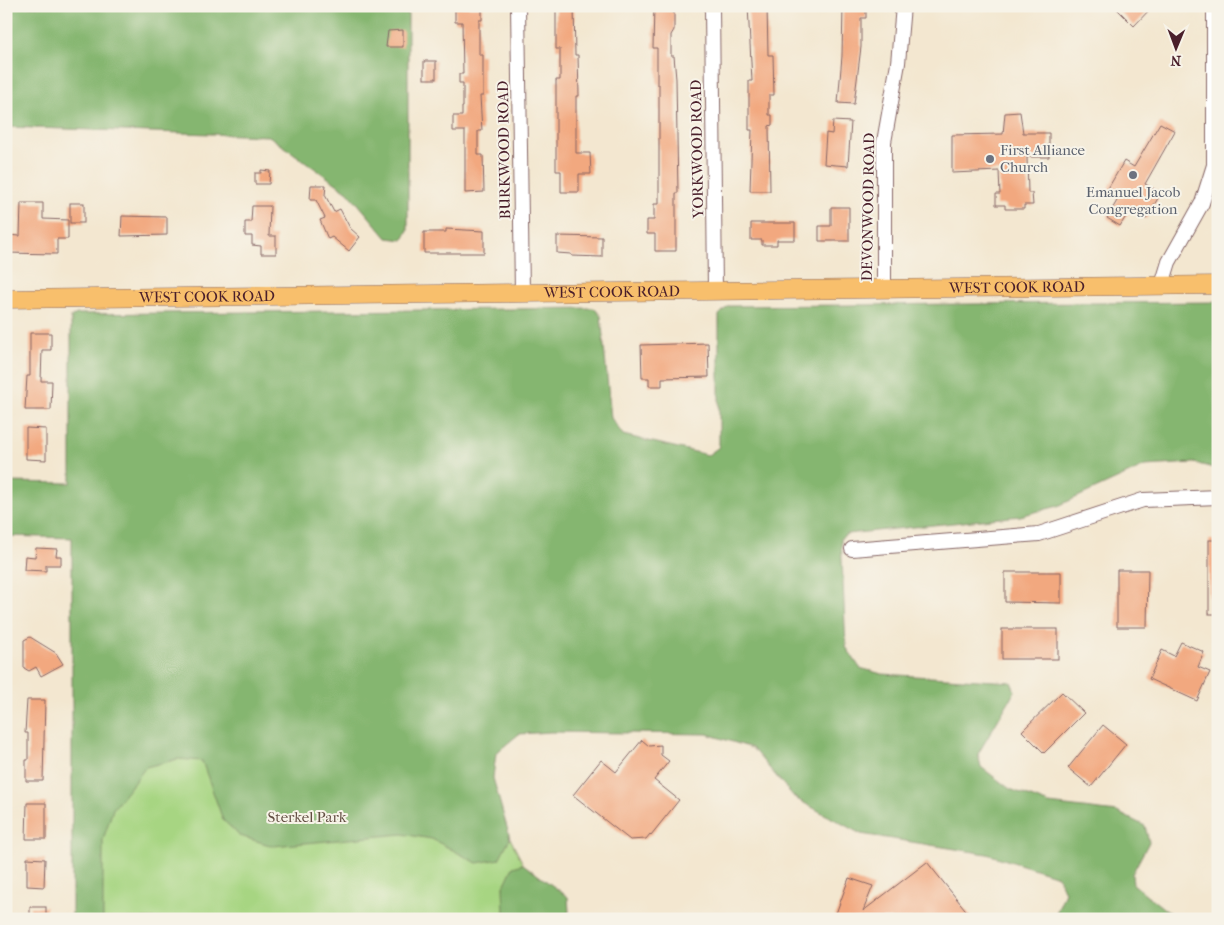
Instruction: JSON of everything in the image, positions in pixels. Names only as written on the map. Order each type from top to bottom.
[{"type":"main road","name":"WEST COOK ROAD","points":[[6,299],[1218,285]]},
{"type":"street","name":"BURKWOOD ROAD","points":[[518,6],[522,293]]},
{"type":"street","name":"YORKWOOD ROAD","points":[[712,6],[715,291]]},
{"type":"street","name":"DEVONWOOD ROAD","points":[[884,289],[883,161],[886,124],[898,63],[903,6]]},
{"type":"street","points":[[1162,285],[1169,262],[1210,184],[1217,152],[1214,6]]},
{"type":"street","points":[[852,549],[1039,534],[1143,500],[1218,497]]},
{"type":"green space","points":[[6,6],[408,6],[408,230],[403,240],[387,238],[348,192],[269,136],[6,127]]},
{"type":"green space","points":[[1218,302],[1218,469],[1194,463],[1145,466],[1058,506],[1020,516],[847,534],[841,538],[846,647],[860,668],[882,674],[1011,682],[1015,691],[978,754],[981,767],[1010,789],[1049,804],[1117,812],[1145,826],[1149,842],[1132,874],[1133,884],[1177,919],[1054,919],[1065,892],[1058,876],[987,854],[861,834],[795,798],[752,748],[707,734],[550,732],[519,734],[496,753],[493,778],[510,838],[499,859],[477,863],[432,839],[402,834],[273,846],[240,836],[223,820],[202,761],[178,759],[146,767],[113,809],[103,840],[103,919],[72,919],[72,538],[7,536],[6,482],[71,483],[71,317],[77,314],[594,308],[601,316],[611,418],[623,435],[708,455],[719,447],[719,315],[728,306]]},
{"type":"green space","name":"Sterkel Park","points":[[91,714],[510,838],[523,864],[513,919],[93,919]]},
{"type":"green space","points":[[523,864],[568,897],[569,912],[564,919],[500,919],[504,912],[503,888],[513,867]]},
{"type":"building","points":[[556,6],[574,6],[575,55],[578,55],[579,96],[576,96],[576,153],[590,153],[591,174],[579,174],[579,192],[561,192],[561,171],[556,171],[556,80],[560,80],[560,49],[556,49]]},
{"type":"building","points":[[654,6],[672,6],[672,12],[674,12],[671,56],[674,56],[676,79],[678,193],[676,193],[676,251],[655,251],[655,234],[647,234],[647,220],[654,220],[654,204],[659,204],[659,84],[657,84],[657,48],[653,48]]},
{"type":"building","points":[[748,6],[767,6],[768,55],[773,55],[774,95],[769,95],[769,115],[772,115],[772,125],[769,126],[770,191],[750,191],[752,130],[749,130],[749,81],[752,81]]},
{"type":"building","points":[[843,6],[866,6],[866,18],[861,18],[861,47],[854,104],[838,103],[842,56]]},
{"type":"building","points":[[1114,6],[1153,6],[1134,26]]},
{"type":"building","points":[[455,7],[482,7],[482,20],[479,20],[479,55],[483,55],[483,96],[480,96],[482,131],[478,131],[478,155],[483,155],[484,192],[465,193],[465,131],[453,131],[453,116],[462,116],[463,107],[463,83],[459,83],[459,74],[463,74],[462,22],[455,22]]},
{"type":"building","points":[[403,30],[403,47],[386,47],[388,31]]},
{"type":"building","points":[[424,61],[436,61],[436,79],[424,79]]},
{"type":"building","name":"First Alliance Church","points":[[1020,112],[1023,133],[1049,133],[1049,157],[1027,157],[1028,193],[1032,193],[1033,205],[1024,205],[1024,209],[1005,209],[1005,205],[996,205],[996,194],[1000,194],[999,171],[952,173],[952,135],[1003,134],[1005,113]]},
{"type":"building","points":[[833,121],[851,122],[848,166],[824,164],[826,133],[832,134]]},
{"type":"building","name":"Emanuel Jacob Congregation","points":[[1160,123],[1175,131],[1145,184],[1161,193],[1146,219],[1130,210],[1120,226],[1107,218],[1118,199],[1106,192],[1124,161],[1134,167]]},
{"type":"building","points":[[261,170],[270,171],[269,184],[255,184],[255,173],[261,173]]},
{"type":"building","points":[[311,185],[326,185],[325,195],[334,212],[340,209],[350,228],[360,237],[349,251],[332,237],[328,239],[320,220],[325,218],[316,200],[310,200]]},
{"type":"building","points":[[21,203],[43,203],[43,219],[68,220],[68,239],[57,239],[57,254],[6,253],[6,235],[20,236]]},
{"type":"building","points":[[70,203],[84,203],[84,223],[70,223]]},
{"type":"building","points":[[252,206],[270,206],[269,236],[276,236],[276,254],[261,254],[261,246],[252,245],[252,236],[245,236],[245,222],[251,222]]},
{"type":"building","points":[[831,207],[849,207],[849,241],[819,241],[819,226],[831,226]]},
{"type":"building","points":[[122,216],[167,217],[167,235],[121,236]]},
{"type":"building","points":[[751,223],[795,223],[795,240],[777,240],[777,245],[762,245],[762,240],[751,240]]},
{"type":"building","points":[[446,229],[484,231],[484,253],[424,253],[424,232],[446,232]]},
{"type":"building","points":[[557,236],[602,237],[602,257],[572,256],[571,254],[557,253]]},
{"type":"building","points":[[30,333],[51,333],[51,350],[42,350],[41,381],[52,381],[51,410],[25,410],[27,376],[30,376]]},
{"type":"building","points":[[708,343],[709,377],[662,378],[662,386],[649,386],[649,378],[642,378],[641,345]]},
{"type":"building","points":[[26,428],[46,429],[46,460],[26,459]]},
{"type":"building","points":[[1209,540],[1218,540],[1218,614],[1209,614]]},
{"type":"building","points":[[36,548],[57,549],[56,556],[61,556],[61,565],[46,565],[46,571],[24,570],[25,556],[35,557]]},
{"type":"building","points":[[1117,570],[1148,570],[1147,627],[1117,627]]},
{"type":"building","points":[[1005,572],[1061,572],[1061,603],[1005,602]]},
{"type":"building","points":[[1002,629],[1058,629],[1058,659],[1002,659]]},
{"type":"building","points":[[30,637],[56,653],[63,664],[41,676],[36,667],[29,671],[24,668],[24,640]]},
{"type":"building","points":[[1181,642],[1204,652],[1198,667],[1210,672],[1197,701],[1149,679],[1162,650],[1174,656]]},
{"type":"building","points":[[1062,692],[1084,713],[1044,753],[1022,731]]},
{"type":"building","points":[[27,700],[45,700],[43,781],[26,781],[26,760],[28,760],[28,733],[25,733]]},
{"type":"building","points":[[1103,725],[1126,744],[1091,787],[1068,768]]},
{"type":"building","points":[[642,740],[649,746],[661,745],[661,755],[669,761],[654,780],[679,800],[651,835],[646,839],[630,840],[573,795],[601,760],[616,772]]},
{"type":"building","points":[[27,803],[46,803],[46,839],[26,839]]},
{"type":"building","points":[[27,858],[45,859],[44,887],[27,886]]},
{"type":"building","points":[[927,862],[973,919],[834,919],[849,878],[873,886],[863,911]]},
{"type":"building","points":[[30,907],[46,907],[46,919],[30,919]]},
{"type":"place","name":"First Alliance Church","points":[[990,159]]},
{"type":"place","name":"Emanuel Jacob Congregation","points":[[1133,175]]}]
